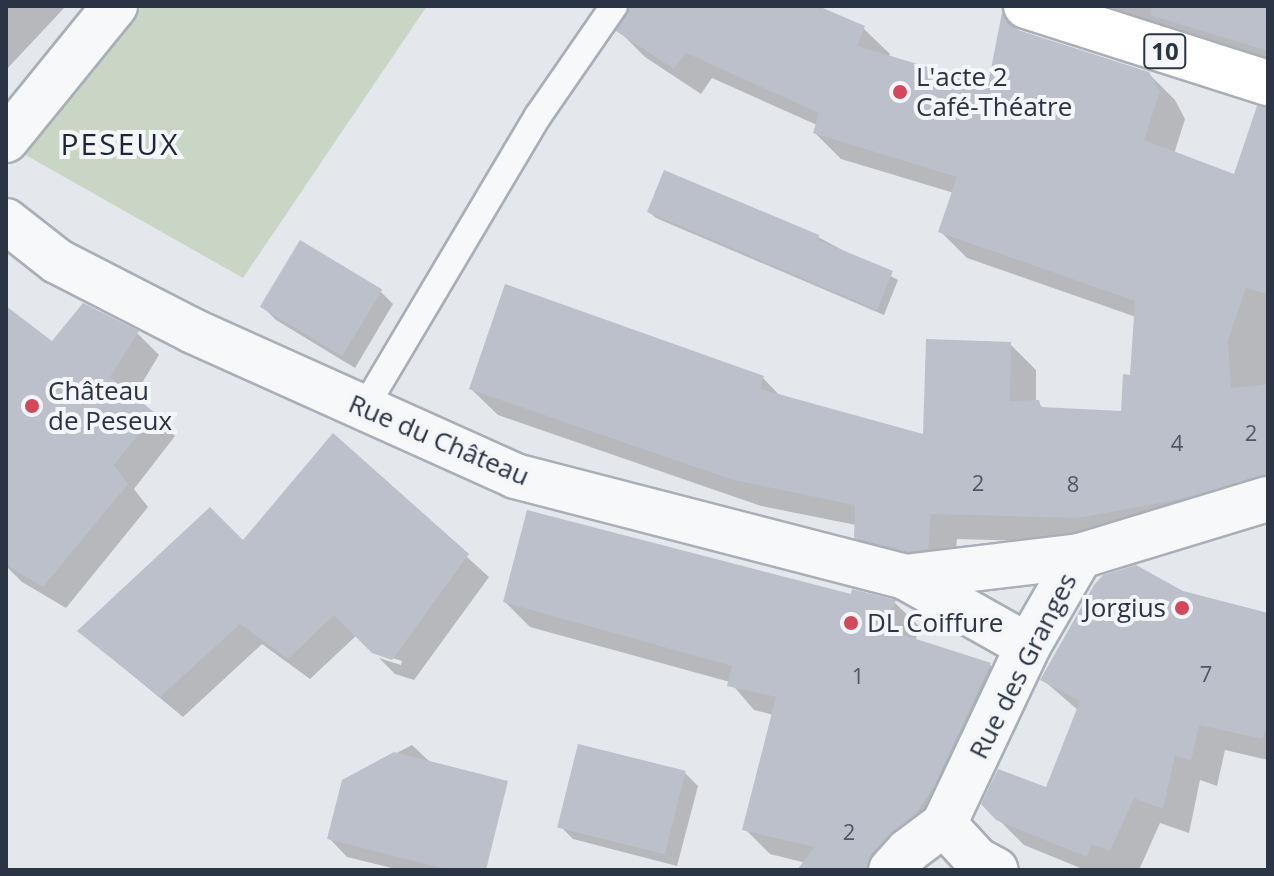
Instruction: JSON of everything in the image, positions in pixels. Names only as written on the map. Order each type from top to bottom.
[{"type":"main road","name":"10","points":[[1052,10],[1268,83]]},
{"type":"street","points":[[6,140],[115,6]]},
{"type":"street","name":"Rue du Château","points":[[6,221],[57,261],[193,331],[515,476],[905,577],[1028,646]]},
{"type":"street","name":"Rue des Granges","points":[[944,824],[1028,646],[1080,556],[1268,499]]},
{"type":"street","name":"Rue du Château","points":[[905,577],[1080,556]]},
{"type":"street","points":[[891,870],[908,851],[944,824],[977,860],[996,870]]},
{"type":"lane","points":[[365,407],[538,116],[614,6]]},
{"type":"green space","points":[[142,6],[427,6],[243,278],[22,153]]},
{"type":"building","points":[[630,6],[818,6],[865,26],[857,46],[988,85],[1002,12],[1008,23],[1018,30],[1149,72],[1160,91],[1144,140],[1234,174],[1257,106],[1268,107],[1268,294],[1246,288],[1228,340],[1231,388],[1268,384],[1268,475],[1187,498],[1078,518],[931,514],[928,549],[907,552],[854,538],[855,505],[733,480],[469,389],[505,284],[764,376],[760,389],[923,434],[926,339],[1011,342],[1010,401],[1039,400],[1041,407],[1121,411],[1123,374],[1130,375],[1135,301],[938,232],[957,177],[813,133],[819,113],[686,53],[674,69],[616,31]]},
{"type":"building","points":[[1152,6],[1268,6],[1268,51],[1150,15]]},
{"type":"building","points":[[664,170],[819,235],[818,240],[893,271],[877,310],[647,212]]},
{"type":"building","points":[[300,240],[382,289],[342,356],[260,307]]},
{"type":"building","points":[[83,303],[139,331],[110,377],[155,413],[114,465],[128,484],[43,587],[6,565],[6,306],[52,341]]},
{"type":"building","points":[[333,433],[469,554],[392,660],[372,653],[334,615],[288,659],[240,624],[160,697],[77,631],[210,507],[243,540]]},
{"type":"building","points":[[527,510],[851,594],[852,589],[896,600],[885,629],[991,663],[934,787],[916,813],[872,853],[867,870],[797,870],[815,847],[742,830],[776,697],[727,686],[732,666],[503,602]]},
{"type":"building","points":[[1136,565],[1183,591],[1268,613],[1268,715],[1263,739],[1199,725],[1191,761],[1175,755],[1163,809],[1134,798],[1110,851],[1091,844],[1087,857],[996,820],[981,804],[998,769],[1046,787],[1080,701],[1040,680],[1094,585],[1103,575]]},
{"type":"building","points":[[578,744],[686,771],[665,854],[557,827]]},
{"type":"building","points":[[394,752],[508,781],[486,870],[450,870],[327,839],[342,780]]},
{"type":"place","name":"L'acte 2 Café-Théatre","points":[[900,92]]},
{"type":"place","name":"Château de Peseux","points":[[32,406]]},
{"type":"place","name":"Jorgius","points":[[1182,608]]},
{"type":"place","name":"DL Coiffure","points":[[851,623]]},
{"type":"district","name":"PESEUX","points":[[120,144]]}]
